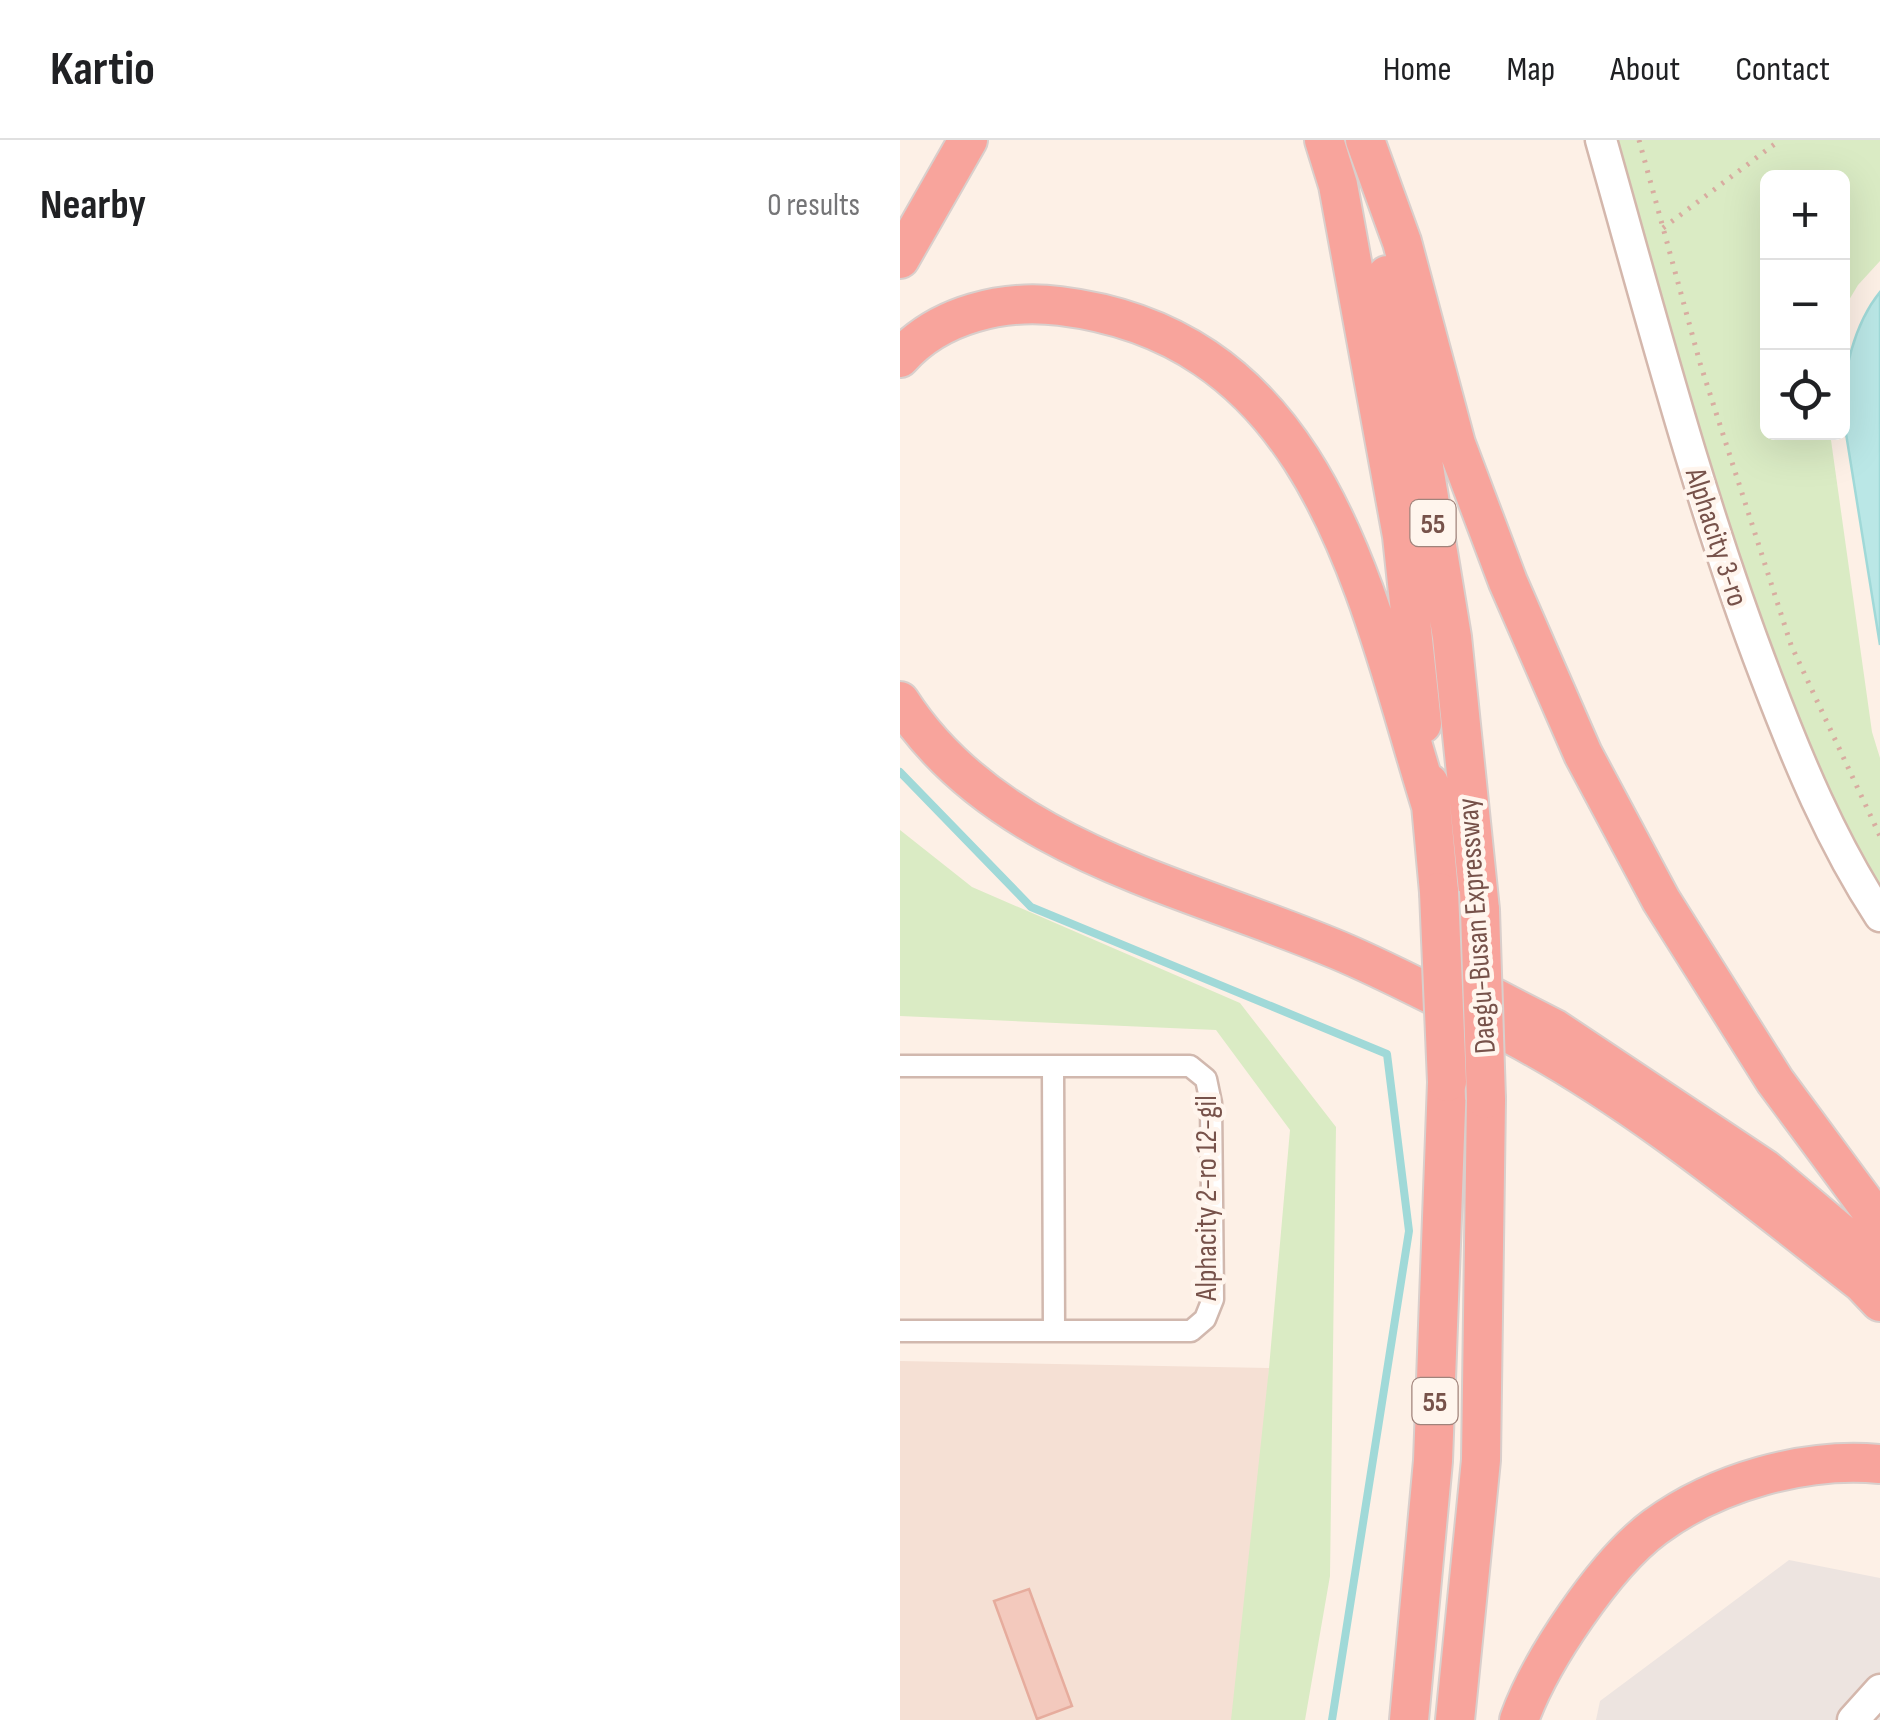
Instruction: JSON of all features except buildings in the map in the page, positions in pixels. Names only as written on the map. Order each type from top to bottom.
[{"type":"highway","points":[[900,260],[968,140]]},
{"type":"highway","name":"Daegu-Busan Expressway","points":[[1324,140],[1338,185],[1402,536],[1439,892],[1447,1082],[1433,1461],[1409,1720]]},
{"type":"highway","name":"Daegu-Busan Expressway","points":[[1356,140],[1407,364],[1452,637],[1480,910],[1486,1099],[1481,1460],[1455,1720]]},
{"type":"highway","points":[[1365,140],[1402,242],[1456,444],[1508,582],[1584,754],[1661,900],[1775,1082],[1880,1223]]},
{"type":"highway","points":[[900,358],[930,333],[980,310],[1042,304],[1094,310],[1152,326],[1228,375],[1286,433],[1311,470],[1341,528],[1431,806]]},
{"type":"highway","points":[[900,678],[943,733],[978,764],[1046,809],[1148,857],[1313,916],[1410,957],[1555,1029],[1765,1169],[1880,1266]]},
{"type":"highway","points":[[900,702],[920,733],[976,786],[1050,833],[1125,869],[1347,954],[1512,1036],[1615,1096],[1744,1191],[1862,1283],[1880,1302]]},
{"type":"highway","points":[[1520,1720],[1534,1684],[1580,1611],[1652,1529],[1684,1509],[1760,1477],[1801,1468],[1880,1464]]},
{"type":"street","name":"Alphacity 3-ro","points":[[1601,140],[1706,509],[1738,605],[1818,809],[1880,916]]},
{"type":"street","name":"Alphacity 2-ro 12-gil","points":[[900,1066],[1190,1066],[1206,1079],[1211,1103],[1213,1300],[1204,1319],[1191,1331],[900,1332]]},
{"type":"street","points":[[1053,1066],[1054,1331]]},
{"type":"street","points":[[1853,1720],[1880,1690]]},
{"type":"path","points":[[1639,140],[1700,364],[1791,646],[1880,836]]},
{"type":"path","points":[[1663,228],[1780,140]]},
{"type":"shaded area","points":[[900,1361],[1269,1368],[1256,1632],[1241,1720],[900,1720]]},
{"type":"shaded area","points":[[1789,1560],[1880,1578],[1880,1720],[1596,1720],[1600,1701]]},
{"type":"green space","points":[[1601,140],[1880,140],[1880,261],[1850,298],[1850,170],[1760,170],[1760,440],[1831,440],[1872,732],[1880,758],[1880,916],[1775,701]]},
{"type":"green space","points":[[900,830],[972,887],[1240,1003],[1336,1127],[1330,1576],[1305,1720],[1231,1720],[1290,1130],[1216,1030],[900,1016]]},
{"type":"water","points":[[1880,292],[1880,645],[1847,440],[1850,356]]},
{"type":"waterway","points":[[900,772],[1031,907],[1387,1054],[1409,1231],[1332,1720]]}]
